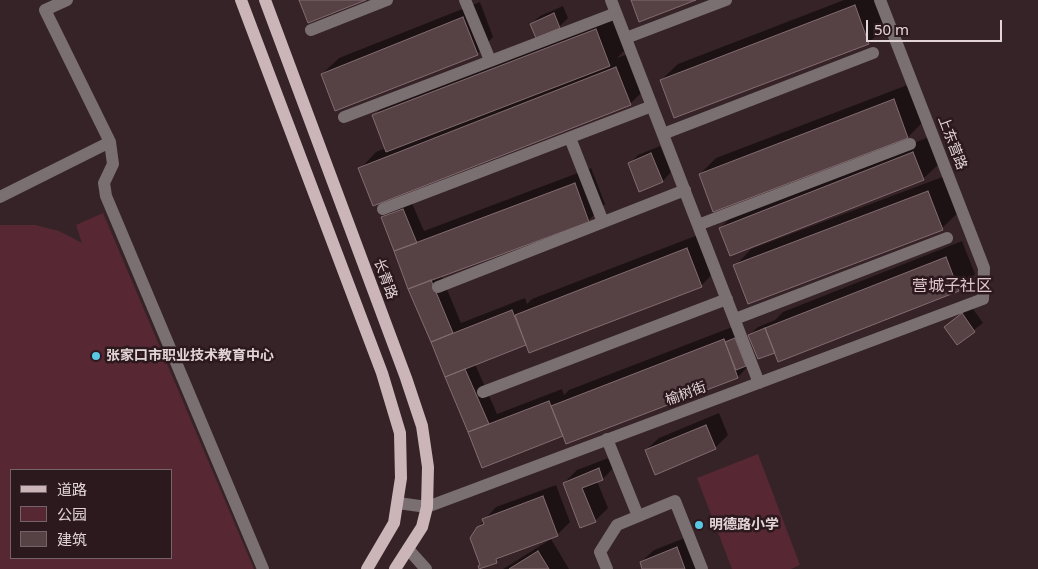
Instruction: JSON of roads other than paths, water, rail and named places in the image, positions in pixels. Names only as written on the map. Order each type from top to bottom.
[{"type":"main road","points":[[241,0],[382,373],[400,433],[401,478],[394,523],[367,569]]},
{"type":"main road","name":"长青路","points":[[265,0],[406,378],[422,426],[428,467],[427,507],[422,527],[395,569]]},
{"type":"street","points":[[67,0],[42,5],[110,142],[113,164],[104,182],[106,196],[263,569]]},
{"type":"street","points":[[311,30],[387,0]]},
{"type":"street","points":[[465,0],[490,60]]},
{"type":"street","points":[[612,0],[759,383]]},
{"type":"street","points":[[626,38],[726,0]]},
{"type":"street","name":"上东营路","points":[[880,0],[984,268],[983,299]]},
{"type":"street","points":[[344,116],[616,12]]},
{"type":"street","points":[[663,134],[872,53]]},
{"type":"street","points":[[383,209],[652,106]]},
{"type":"street","points":[[570,138],[603,222]]},
{"type":"street","points":[[0,197],[110,142]]},
{"type":"street","points":[[698,225],[910,144]]},
{"type":"street","points":[[438,287],[685,190]]},
{"type":"street","points":[[735,319],[947,238]]},
{"type":"street","points":[[483,392],[727,299]]},
{"type":"street","name":"榆树街","points":[[398,503],[427,507],[983,299]]},
{"type":"street","points":[[607,439],[638,516]]},
{"type":"street","points":[[607,569],[600,552],[616,525],[675,501],[702,569]]},
{"type":"street","points":[[408,548],[426,569]]},
{"type":"place","name":"张家口市职业技术教育中心","points":[[96,356]]},
{"type":"place","name":"明德路小学","points":[[699,525]]},
{"type":"district","name":"营城子社区","points":[[952,286]]}]
